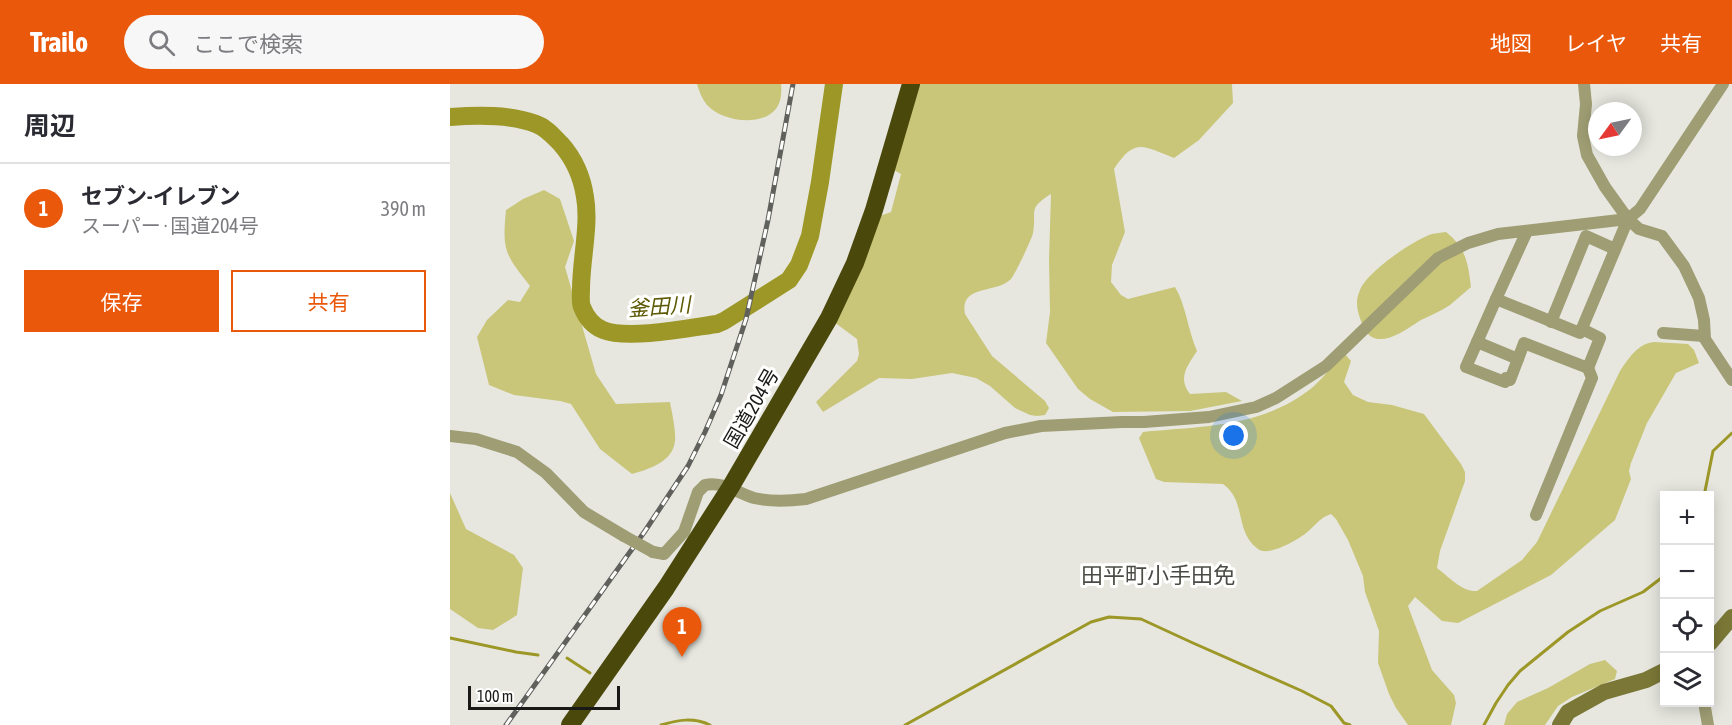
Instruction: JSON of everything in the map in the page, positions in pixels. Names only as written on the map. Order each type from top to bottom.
[{"type":"highway","name":"国道204号","points":[[570,725],[666,588],[729,488],[840,298],[874,210],[911,84]]},
{"type":"main road","points":[[1714,638],[1732,617]]},
{"type":"main road","points":[[1560,725],[1568,712],[1604,692],[1647,680],[1660,674]]},
{"type":"street","points":[[1584,84],[1586,104],[1583,136],[1587,155],[1605,187],[1628,219],[1639,229],[1662,236],[1684,266],[1699,298],[1704,320],[1704,339],[1732,380]]},
{"type":"street","points":[[1496,299],[1580,333],[1628,219],[1640,209],[1723,84]]},
{"type":"street","points":[[450,436],[476,438],[517,452],[546,472],[584,512],[653,552],[664,554],[684,532],[701,488],[705,485],[715,483],[763,500],[806,499],[1005,433],[1029,428],[1209,417],[1256,407],[1276,399],[1326,366],[1438,258],[1468,243],[1498,234],[1628,219]]},
{"type":"street","points":[[1527,231],[1466,367],[1505,382],[1506,378],[1510,380],[1524,343],[1588,368]]},
{"type":"street","points":[[1551,322],[1586,236],[1615,249]]},
{"type":"street","points":[[1536,515],[1592,378],[1588,368],[1600,338],[1582,329]]},
{"type":"street","points":[[1663,333],[1704,336]]},
{"type":"street","points":[[1477,342],[1518,359]]},
{"type":"street","points":[[1705,707],[1708,725]]},
{"type":"shaded area","points":[[697,84],[781,84],[781,98],[779,105],[768,115],[760,119],[741,120],[713,111],[704,100]]},
{"type":"shaded area","points":[[918,84],[1232,84],[1233,103],[1199,140],[1174,158],[1147,148],[1134,148],[1121,159],[1114,169],[1125,232],[1112,265],[1111,282],[1121,295],[1128,299],[1175,287],[1197,351],[1185,372],[1186,388],[1190,394],[1226,392],[1242,401],[1190,411],[1113,412],[1078,389],[1046,343],[1050,312],[1051,194],[1034,210],[1032,236],[1011,279],[1005,284],[973,294],[965,304],[965,314],[992,356],[1045,401],[1049,408],[1045,415],[1030,415],[1015,408],[990,386],[976,378],[952,373],[912,379],[879,378],[823,412],[816,402],[857,361],[859,354],[857,339],[834,322],[877,217],[891,212],[901,174],[892,169]]},
{"type":"shaded area","points":[[544,190],[560,199],[574,241],[565,267],[596,374],[616,404],[670,402],[675,432],[673,448],[659,464],[646,470],[632,474],[600,449],[571,404],[514,395],[489,385],[477,337],[487,320],[508,300],[520,302],[530,286],[510,259],[507,251],[505,244],[506,210],[523,199]]},
{"type":"shaded area","points":[[1446,232],[1462,250],[1469,271],[1471,287],[1450,305],[1399,334],[1382,339],[1368,334],[1361,322],[1357,304],[1358,295],[1364,283],[1381,266],[1414,243],[1432,234]]},
{"type":"shaded area","points":[[1654,342],[1688,344],[1694,350],[1699,363],[1676,373],[1647,423],[1631,463],[1629,471],[1631,479],[1615,520],[1551,575],[1458,623],[1442,621],[1415,597],[1408,606],[1432,670],[1454,695],[1456,703],[1451,725],[1408,725],[1396,708],[1378,663],[1379,631],[1365,592],[1363,576],[1348,540],[1331,514],[1288,544],[1275,550],[1262,551],[1251,542],[1246,534],[1235,499],[1223,484],[1164,482],[1156,479],[1139,438],[1143,432],[1232,423],[1274,410],[1313,387],[1344,353],[1351,361],[1344,382],[1353,395],[1368,402],[1392,405],[1424,414],[1461,464],[1465,472],[1465,481],[1440,551],[1437,568],[1461,587],[1477,591],[1522,560],[1537,542],[1620,371],[1638,349]]},
{"type":"shaded area","points":[[450,493],[466,529],[514,555],[523,568],[517,615],[493,630],[478,628],[450,609]]},
{"type":"shaded area","points":[[1605,660],[1617,671],[1615,679],[1572,697],[1558,706],[1545,725],[1504,725],[1507,714],[1517,702],[1548,688],[1590,664]]},
{"type":"waterway","name":"釜田川","points":[[450,117],[504,117],[526,121],[547,130],[566,150],[580,175],[585,197],[586,231],[581,278],[581,305],[593,324],[603,330],[614,333],[643,334],[717,324],[789,280],[799,265],[810,236],[834,84]]},
{"type":"waterway","points":[[1705,491],[1713,451],[1732,433]]},
{"type":"waterway","points":[[1484,725],[1496,703],[1520,671],[1568,632],[1600,611],[1643,592],[1660,579]]},
{"type":"waterway","points":[[905,725],[1091,622],[1109,617],[1141,619],[1302,691],[1331,706],[1344,723],[1350,725]]},
{"type":"waterway","points":[[450,638],[538,655]]},
{"type":"waterway","points":[[567,658],[590,673]]},
{"type":"waterway","points":[[661,725],[685,720],[710,725]]},
{"type":"railway","points":[[506,725],[645,531],[688,466],[705,432],[721,395],[746,319],[768,220],[793,84]]},
{"type":"place","name":"セブン-イレブン","points":[[682,657]]},
{"type":"district","name":"田平町小手田免","points":[[1158,575]]}]
